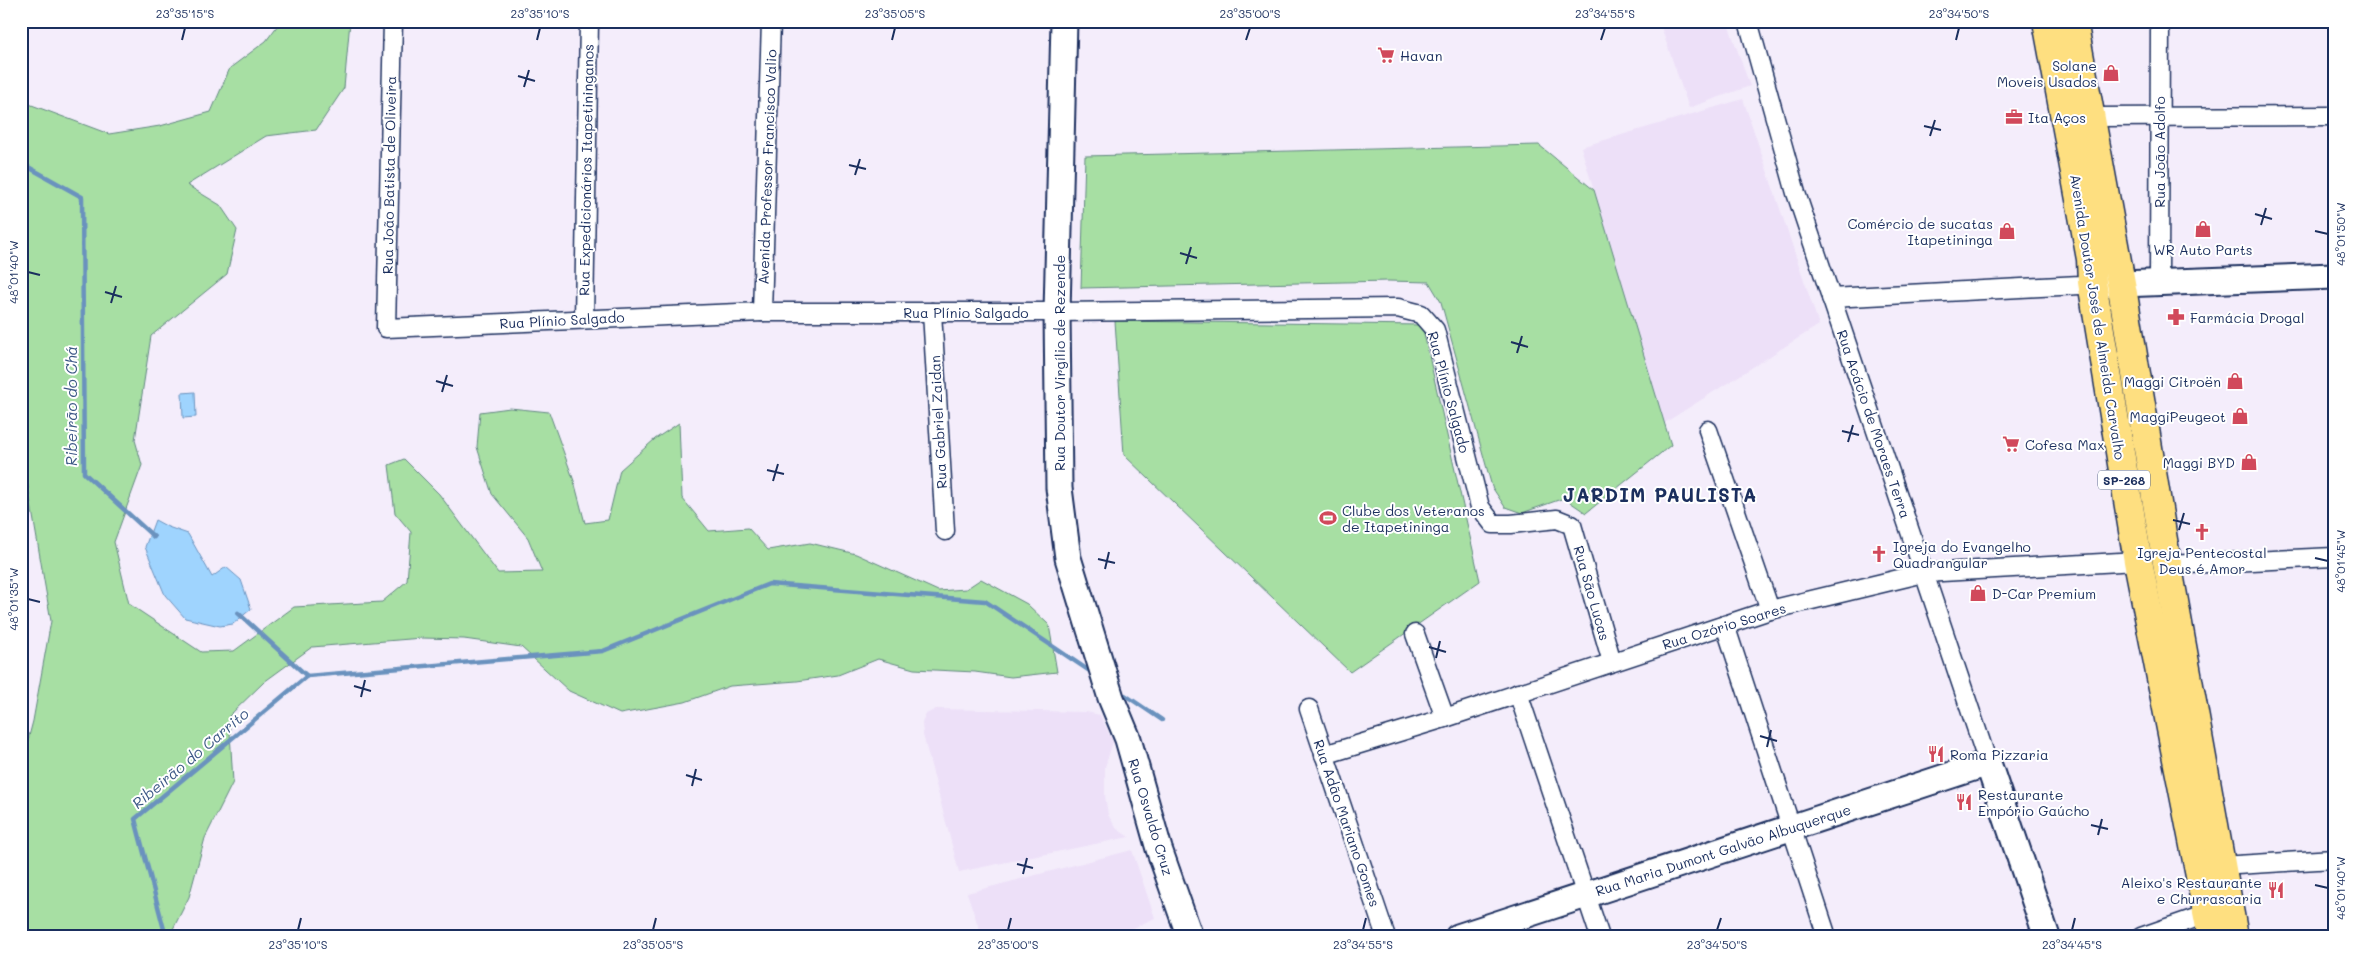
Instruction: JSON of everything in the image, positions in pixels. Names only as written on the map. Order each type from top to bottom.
[{"type":"main road","name":"Avenida Doutor José de Almeida Carvalho","points":[[2047,21],[2092,259],[2092,282],[2138,561],[2210,925]]},
{"type":"main road","name":"Avenida Doutor José de Almeida Carvalho","points":[[2073,21],[2121,284],[2167,565],[2234,937]]},
{"type":"street","name":"Rua João Batista de Oliveira","points":[[386,328],[393,21]]},
{"type":"street","name":"Rua Expedicionários Itapetininganos","points":[[584,319],[589,21]]},
{"type":"street","name":"Avenida Professor Francisco Valio","points":[[762,312],[771,21]]},
{"type":"street","name":"Rua Doutor Virgílio de Rezende","points":[[1064,21],[1057,312],[1058,488],[1068,558],[1111,698]]},
{"type":"street","name":"Rua Acácio de Moraes Terra","points":[[1748,21],[1796,193],[2047,937]]},
{"type":"street","name":"Rua João Adolfo","points":[[2159,282],[2160,21]]},
{"type":"street","points":[[2091,117],[2334,116]]},
{"type":"street","points":[[1831,298],[2080,285],[2092,282],[2121,284],[2334,276]]},
{"type":"street","name":"Rua Plínio Salgado","points":[[386,328],[762,312],[1057,312],[1398,308],[1421,314],[1435,330],[1480,507],[1493,524],[1557,519],[1572,524]]},
{"type":"street","name":"Rua Gabriel Zaidan","points":[[932,312],[945,531]]},
{"type":"street","points":[[1708,430],[1770,610]]},
{"type":"street","name":"Rua São Lucas","points":[[1572,524],[1612,662]]},
{"type":"street","points":[[2167,565],[2334,557]]},
{"type":"street","name":"Rua Ozório Soares","points":[[1324,755],[1445,718],[1770,610],[1924,573],[2138,561]]},
{"type":"street","points":[[1724,625],[1827,937]]},
{"type":"street","points":[[1414,634],[1445,718]]},
{"type":"street","points":[[1518,693],[1600,937]]},
{"type":"street","name":"Rua Osvaldo Cruz","points":[[1111,698],[1128,739],[1159,849],[1190,937]]},
{"type":"street","name":"Rua Adão Mariano Gomes","points":[[1309,709],[1386,937]]},
{"type":"street","name":"Rua Maria Dumont Galvão Albuquerque","points":[[1458,937],[1988,763]]},
{"type":"street","points":[[2220,866],[2334,860]]},
{"type":"street","points":[[2141,937],[2210,925]]},
{"type":"shaded area","points":[[1669,21],[1727,21],[1750,86],[1689,108],[1660,24]]},
{"type":"shaded area","points":[[1743,99],[1819,325],[1663,424],[1581,147]]},
{"type":"shaded area","points":[[936,709],[1087,712],[1100,715],[1113,742],[1105,767],[1105,795],[1108,815],[1117,829],[1129,837],[959,872],[923,735],[922,723],[926,714]]},
{"type":"shaded area","points":[[1132,850],[1155,918],[1129,930],[1131,937],[982,937],[967,893]]},
{"type":"green space","points":[[281,21],[350,21],[344,88],[316,130],[266,136],[187,185],[220,205],[237,230],[227,274],[151,336],[135,440],[142,465],[114,542],[129,604],[201,652],[234,651],[294,607],[382,602],[407,581],[411,532],[395,513],[389,465],[404,459],[439,494],[498,573],[542,572],[528,538],[492,494],[477,447],[480,412],[510,408],[549,412],[574,481],[585,523],[608,520],[620,470],[655,439],[679,423],[682,498],[709,531],[748,528],[768,550],[810,543],[856,554],[938,591],[966,589],[981,579],[1027,604],[1049,625],[1057,672],[1011,677],[975,672],[914,669],[878,659],[838,675],[797,681],[730,686],[685,702],[620,714],[569,691],[521,647],[464,639],[422,638],[312,647],[264,682],[229,716],[233,782],[205,838],[189,897],[169,937],[21,937],[21,767],[33,721],[51,621],[21,446],[21,101],[109,134],[160,126],[211,112],[230,68],[266,41]]},
{"type":"green space","points":[[1539,145],[1594,190],[1671,445],[1586,513],[1564,498],[1522,513],[1505,507],[1492,487],[1441,302],[1429,282],[1388,281],[1081,288],[1085,156]]},
{"type":"green space","name":"Clube dos Veteranos de Itapetininga","points":[[1115,321],[1422,325],[1480,581],[1350,672],[1124,455]]},
{"type":"water","points":[[195,392],[196,417],[183,418],[182,393]]},
{"type":"water","points":[[155,520],[188,534],[212,577],[226,567],[241,580],[251,609],[233,624],[220,626],[185,618],[165,595],[145,547]]},
{"type":"waterway","name":"Ribeirão do Chá","points":[[21,163],[82,197],[84,473],[154,537]]},
{"type":"waterway","points":[[307,676],[603,651],[769,584],[985,601],[1094,674]]},
{"type":"waterway","name":"Ribeirão do Chá","points":[[238,613],[307,676]]},
{"type":"waterway","name":"Ribeirão do Carrito","points":[[166,937],[135,819],[307,676]]},
{"type":"waterway","points":[[1125,695],[1162,720]]},
{"type":"place","name":"Havan","points":[[1386,55]]},
{"type":"place","name":"Solane Moveis Usados","points":[[2111,73]]},
{"type":"place","name":"Ita Aços","points":[[2014,117]]},
{"type":"place","name":"WR Auto Parts","points":[[2203,229]]},
{"type":"place","name":"Comércio de sucatas Itapetininga","points":[[2007,231]]},
{"type":"place","name":"Farmácia Drogal","points":[[2176,317]]},
{"type":"place","name":"Maggi Citroën","points":[[2235,381]]},
{"type":"place","name":"MaggiPeugeot","points":[[2240,416]]},
{"type":"place","name":"Cofesa Max","points":[[2011,444]]},
{"type":"place","name":"Maggi BYD","points":[[2249,462]]},
{"type":"place","name":"Clube dos Veteranos de Itapetininga","points":[[1328,518]]},
{"type":"place","name":"Igreja Pentecostal Deus é Amor","points":[[2202,532]]},
{"type":"place","name":"Igreja do Evangelho Quadrangular","points":[[1879,554]]},
{"type":"place","name":"D-Car Premium","points":[[1978,593]]},
{"type":"place","name":"Roma Pizzaria","points":[[1936,754]]},
{"type":"place","name":"Restaurante Empório Gaúcho","points":[[1964,802]]},
{"type":"place","name":"Aleixo's Restaurante e Churrascaria","points":[[2276,890]]},
{"type":"district","name":"JARDIM PAULISTA","points":[[1660,494]]}]
